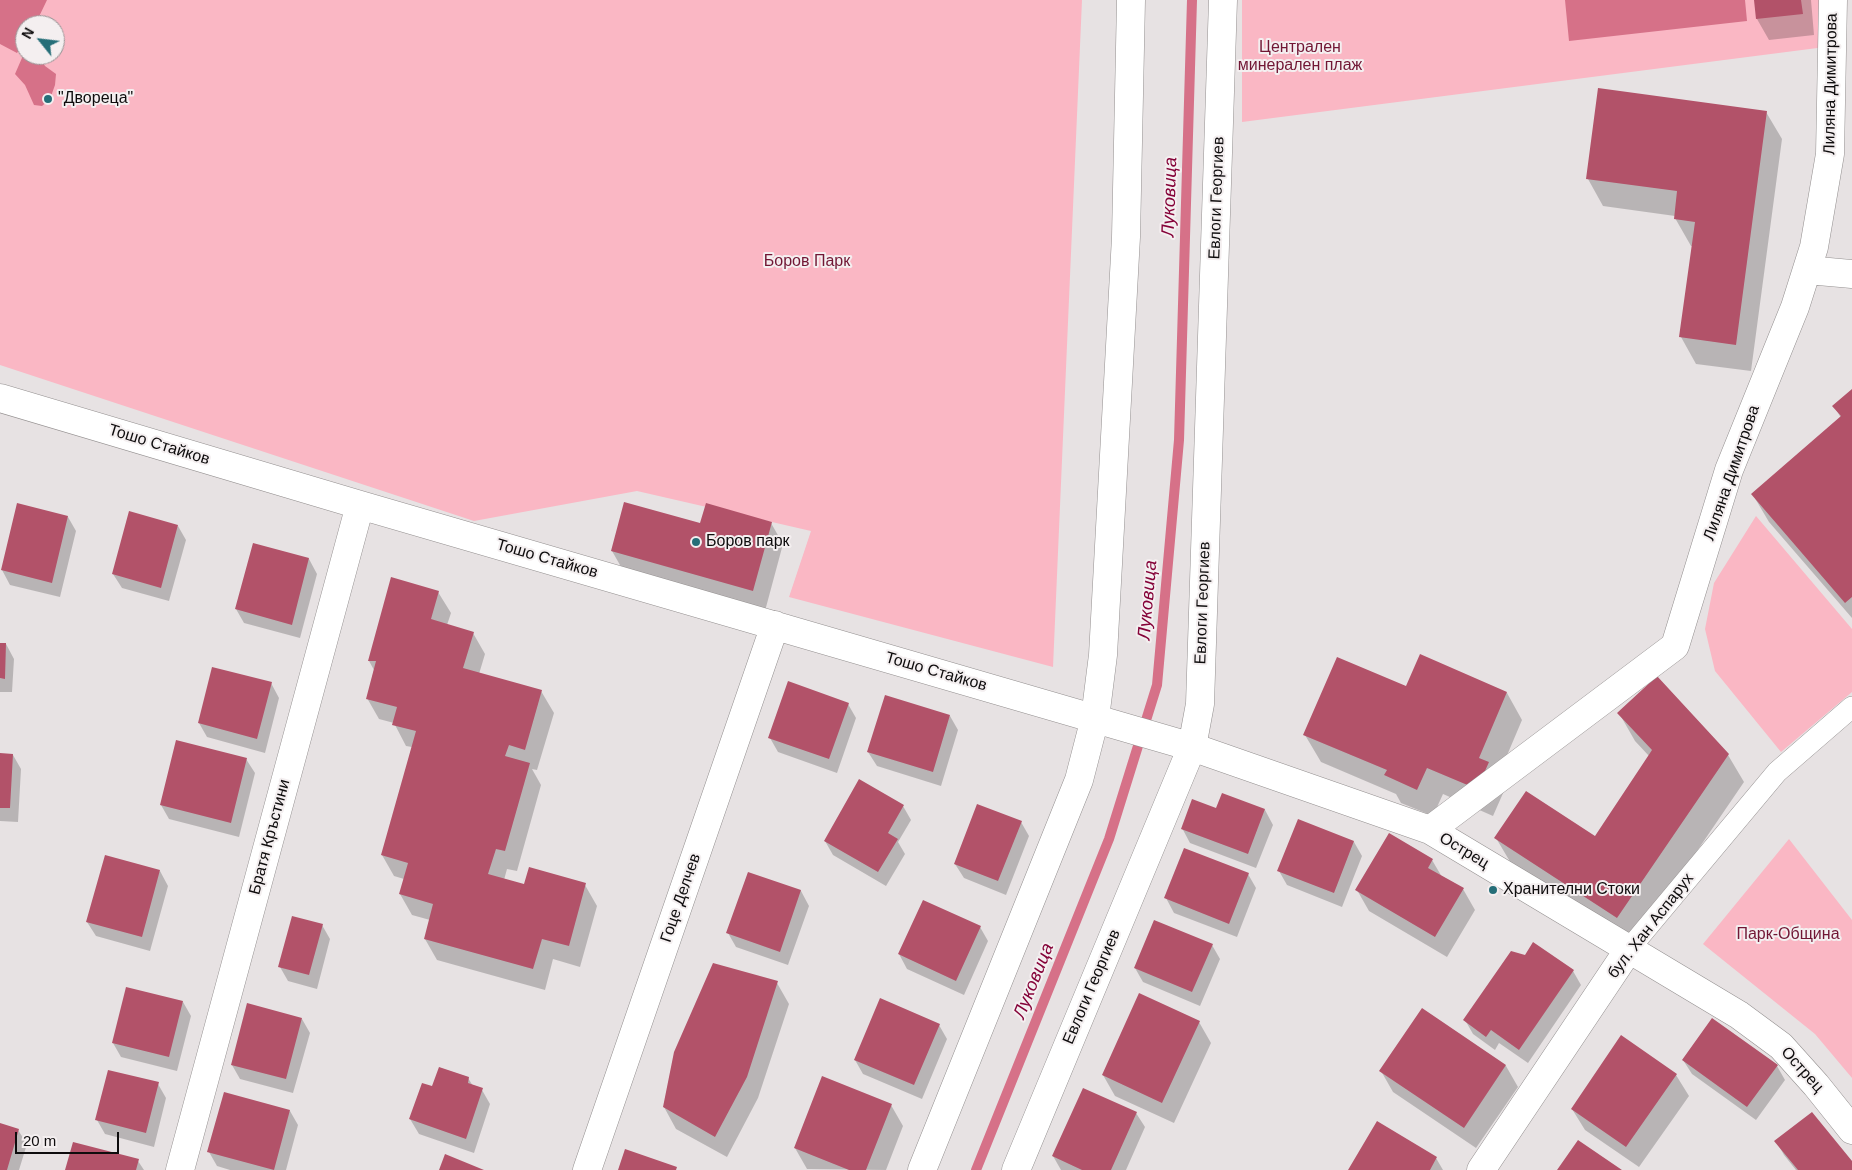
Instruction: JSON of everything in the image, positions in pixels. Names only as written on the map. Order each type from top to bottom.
[{"type":"street","points":[[922,1170],[1078,780],[1095,718],[1103,655],[1126,237],[1131,0]]},
{"type":"street","name":"Евлоги Георгиев","points":[[1016,1170],[1192,747],[1200,704],[1223,0]]},
{"type":"street","name":"Лиляна Димитрова","points":[[1430,830],[1675,646],[1730,470],[1795,307],[1814,247],[1830,154],[1833,0]]},
{"type":"street","points":[[1807,270],[1852,274]]},
{"type":"street","name":"Тошо Стайков","points":[[0,398],[360,505],[1095,718]]},
{"type":"street","name":"Братя Кръстини","points":[[180,1170],[360,505]]},
{"type":"street","name":"Гоце Делчев","points":[[588,1170],[775,625]]},
{"type":"street","name":"бул. Хан Аспарух","points":[[1481,1170],[1629,949],[1777,772],[1852,707]]},
{"type":"street","name":"Острец","points":[[1095,718],[1192,747],[1430,830],[1739,1015],[1781,1046],[1816,1085],[1852,1130]]},
{"type":"green space","name":"Боров Парк","points":[[0,0],[1082,0],[1053,667],[789,597],[811,531],[637,491],[474,521],[0,365]]},
{"type":"green space","name":"Централен минерален плаж","points":[[1242,0],[1831,0],[1833,46],[1242,122]]},
{"type":"green space","points":[[1756,516],[1852,629],[1852,692],[1781,752],[1715,671],[1705,629],[1714,583]]},
{"type":"green space","name":"Парк-Община","points":[[1789,839],[1852,920],[1852,1078],[1815,1034],[1703,944]]},
{"type":"shaded area","points":[[0,0],[47,0],[40,15],[15,15],[15,52],[0,44]]},
{"type":"shaded area","points":[[1565,0],[1745,0],[1747,21],[1569,41]]},
{"type":"shaded area","points":[[19,65],[44,65],[56,74],[55,85],[50,99],[42,106],[34,105],[25,85],[15,74]]},
{"type":"building","points":[[1754,0],[1801,0],[1803,14],[1756,19]]},
{"type":"building","points":[[1598,88],[1767,111],[1736,345],[1679,337],[1695,222],[1674,219],[1677,191],[1586,179]]},
{"type":"building","points":[[1852,389],[1852,597],[1845,603],[1751,494],[1841,416],[1832,406]]},
{"type":"building","points":[[624,502],[700,523],[706,503],[772,522],[753,591],[611,551]]},
{"type":"building","points":[[17,503],[68,516],[52,583],[1,570]]},
{"type":"building","points":[[129,511],[178,525],[161,588],[112,574]]},
{"type":"building","points":[[253,543],[309,558],[292,625],[235,609]]},
{"type":"building","points":[[391,577],[439,591],[431,619],[474,632],[463,668],[542,690],[525,750],[509,745],[505,756],[530,763],[505,851],[496,849],[488,874],[524,884],[529,867],[586,883],[569,946],[542,939],[533,969],[424,939],[433,904],[399,894],[408,863],[381,855],[416,731],[392,725],[397,707],[366,699],[376,661],[368,661]]},
{"type":"building","points":[[0,643],[6,643],[5,679],[0,678]]},
{"type":"building","points":[[1420,654],[1507,692],[1479,758],[1489,762],[1477,789],[1427,768],[1417,790],[1384,775],[1387,770],[1303,735],[1337,657],[1406,686]]},
{"type":"building","points":[[212,667],[272,682],[257,739],[198,723]]},
{"type":"building","points":[[1657,676],[1729,754],[1617,918],[1494,838],[1526,791],[1595,836],[1652,750],[1617,713]]},
{"type":"building","points":[[788,681],[849,703],[829,759],[768,738]]},
{"type":"building","points":[[885,695],[950,715],[933,772],[867,752]]},
{"type":"building","points":[[176,740],[247,758],[231,823],[160,805]]},
{"type":"building","points":[[0,753],[13,754],[10,808],[0,808]]},
{"type":"building","points":[[859,779],[904,805],[888,833],[898,839],[878,872],[824,841]]},
{"type":"building","points":[[1222,793],[1265,809],[1248,854],[1181,829],[1192,799],[1216,808]]},
{"type":"building","points":[[977,804],[1022,821],[998,881],[954,864]]},
{"type":"building","points":[[1298,819],[1354,841],[1334,893],[1277,871]]},
{"type":"building","points":[[1389,833],[1433,859],[1428,868],[1464,888],[1435,937],[1355,890]]},
{"type":"building","points":[[1184,848],[1249,873],[1229,924],[1164,898]]},
{"type":"building","points":[[105,855],[160,870],[142,937],[86,922]]},
{"type":"building","points":[[748,872],[801,890],[780,952],[726,933]]},
{"type":"building","points":[[923,900],[981,926],[956,981],[898,954]]},
{"type":"building","points":[[292,916],[323,924],[309,975],[278,967]]},
{"type":"building","points":[[1154,920],[1213,944],[1192,992],[1134,968]]},
{"type":"building","points":[[1533,942],[1574,970],[1519,1050],[1491,1030],[1486,1037],[1463,1020],[1511,951],[1525,955]]},
{"type":"building","points":[[713,963],[778,981],[747,1077],[715,1137],[663,1107],[674,1052]]},
{"type":"building","points":[[126,987],[183,1001],[169,1057],[112,1043]]},
{"type":"building","points":[[1139,993],[1200,1021],[1162,1103],[1102,1075]]},
{"type":"building","points":[[880,998],[940,1024],[914,1085],[854,1060]]},
{"type":"building","points":[[247,1003],[302,1018],[286,1079],[231,1065]]},
{"type":"building","points":[[1422,1008],[1506,1065],[1464,1128],[1379,1071]]},
{"type":"building","points":[[1712,1018],[1778,1065],[1747,1107],[1682,1060]]},
{"type":"building","points":[[1621,1035],[1677,1074],[1626,1147],[1571,1109]]},
{"type":"building","points":[[439,1067],[469,1077],[468,1083],[483,1088],[466,1139],[409,1119],[422,1083],[432,1086]]},
{"type":"building","points":[[108,1070],[159,1082],[146,1133],[95,1120]]},
{"type":"building","points":[[822,1076],[892,1104],[866,1170],[849,1170],[794,1148]]},
{"type":"building","points":[[1083,1088],[1137,1112],[1111,1170],[1082,1170],[1052,1156]]},
{"type":"building","points":[[224,1092],[290,1110],[274,1170],[207,1152]]},
{"type":"building","points":[[1812,1112],[1852,1161],[1852,1170],[1798,1170],[1774,1141]]},
{"type":"building","points":[[1377,1121],[1437,1157],[1430,1170],[1348,1170]]},
{"type":"building","points":[[0,1123],[19,1129],[7,1170],[0,1170]]},
{"type":"building","points":[[1578,1140],[1622,1170],[1557,1170]]},
{"type":"building","points":[[73,1142],[139,1159],[136,1170],[65,1170]]},
{"type":"building","points":[[625,1149],[677,1167],[676,1170],[618,1170]]},
{"type":"building","points":[[445,1154],[484,1170],[439,1170]]},
{"type":"waterway","name":"Луковица","points":[[976,1170],[1109,839],[1157,685],[1179,440],[1192,0]]},
{"type":"place","name":"\"Двореца\"","points":[[48,99]]},
{"type":"place","name":"Боров парк","points":[[696,542]]},
{"type":"place","name":"Хранителни Стоки","points":[[1493,890]]}]
